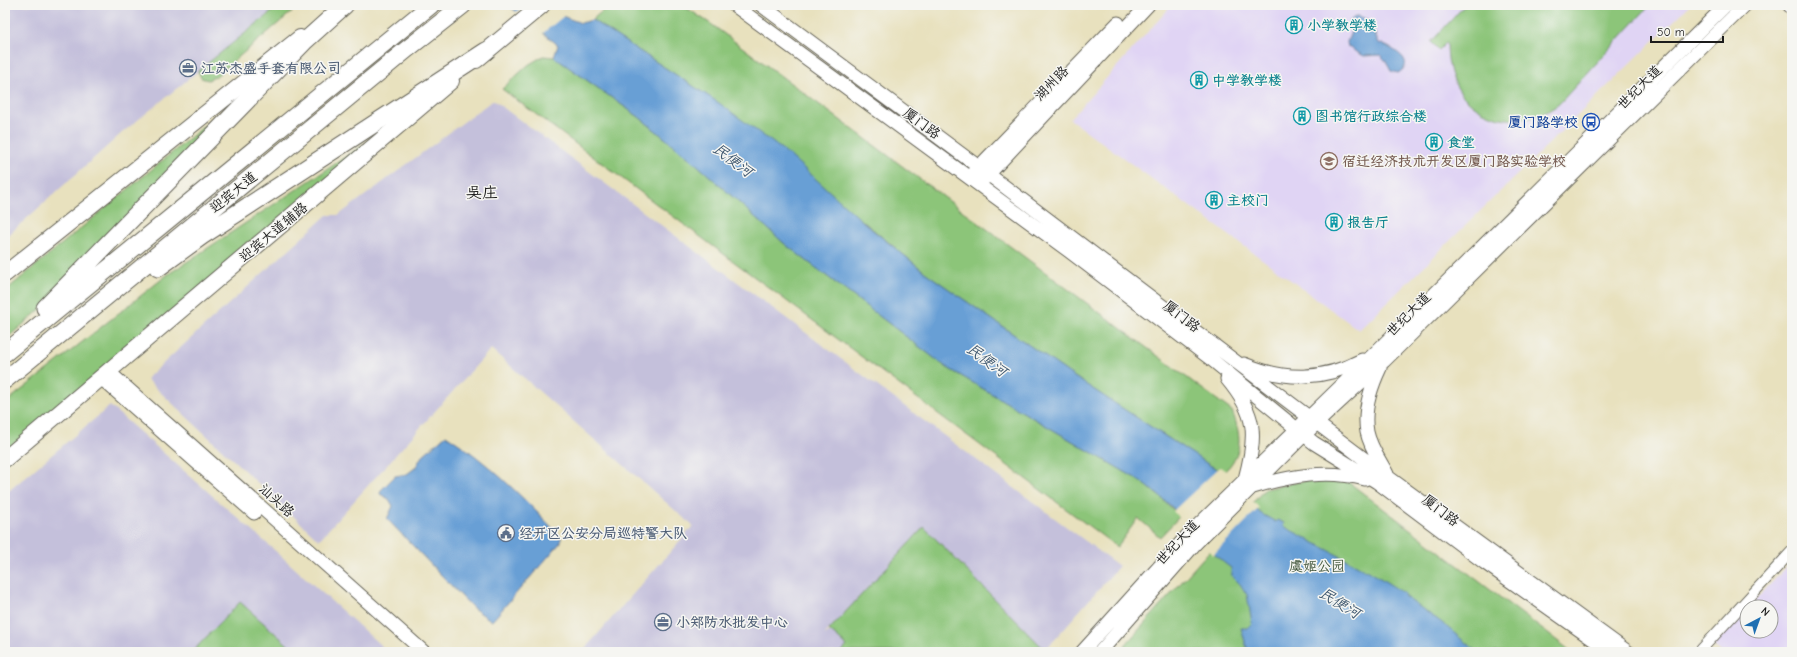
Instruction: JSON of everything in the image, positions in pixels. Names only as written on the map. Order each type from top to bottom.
[{"type":"highway","points":[[5,348],[304,42],[345,5]]},
{"type":"highway","name":"迎宾大道","points":[[5,353],[431,5]]},
{"type":"highway","name":"迎宾大道","points":[[5,380],[406,50],[463,5]]},
{"type":"highway","points":[[5,380],[202,236],[486,51]]},
{"type":"main road","points":[[5,274],[341,5]]},
{"type":"main road","name":"迎宾大道辅路","points":[[5,459],[542,5]]},
{"type":"street","name":"厦门路","points":[[734,5],[1069,250],[1211,358],[1300,432],[1383,480],[1628,652]]},
{"type":"street","name":"厦门路","points":[[761,5],[983,170],[1312,420],[1383,480],[1485,562],[1611,652]]},
{"type":"street","name":"湖州路","points":[[974,181],[1136,5]]},
{"type":"street","name":"湖州路","points":[[983,170],[1148,5]]},
{"type":"street","name":"世纪大道","points":[[1379,357],[1726,5]]},
{"type":"street","name":"世纪大道","points":[[1082,652],[1191,540],[1312,420],[1745,5]]},
{"type":"street","points":[[1789,5],[1792,8]]},
{"type":"street","points":[[1228,357],[1262,371],[1286,376],[1321,374],[1348,368],[1379,357]]},
{"type":"street","points":[[1211,358],[1246,405],[1250,419],[1252,451],[1245,486],[1304,474],[1353,476],[1383,480],[1367,432],[1366,418],[1369,395],[1379,357]]},
{"type":"street","name":"汕头路","points":[[105,375],[411,652]]},
{"type":"street","name":"汕头路","points":[[105,375],[424,652]]},
{"type":"street","name":"世纪大道","points":[[1100,652],[1191,540]]},
{"type":"street","points":[[1699,652],[1792,551]]},
{"type":"shaded area","points":[[5,5],[280,5],[123,132],[5,238]]},
{"type":"shaded area","name":"宿迁经济技术开发区厦门路实验学校","points":[[1172,5],[1690,5],[1359,330],[1070,119]]},
{"type":"shaded area","points":[[493,100],[1119,566],[1045,650],[924,527],[824,635],[831,631],[847,646],[841,652],[582,652],[693,526],[491,349],[319,540],[146,379],[327,215],[339,215]]},
{"type":"shaded area","points":[[110,406],[388,652],[5,652],[5,494]]},
{"type":"shaded area","points":[[1792,561],[1792,652],[1722,652],[1713,646],[1739,618],[1739,639],[1779,639],[1779,599],[1756,599]]},
{"type":"green space","points":[[280,5],[300,5],[215,77],[208,80],[201,78],[198,71]]},
{"type":"green space","points":[[609,5],[682,5],[711,24],[1232,411],[1239,436],[1239,443],[1238,451],[1230,465],[1224,472],[1211,466],[1073,376],[926,273],[719,103],[592,20]]},
{"type":"green space","points":[[1465,5],[1650,5],[1559,104],[1549,111],[1516,120],[1505,119],[1483,112],[1466,99],[1461,94],[1451,74],[1448,62],[1447,42],[1439,50],[1431,42]]},
{"type":"green space","points":[[543,56],[554,57],[639,117],[694,162],[786,245],[946,367],[1142,482],[1180,516],[1160,537],[1138,518],[1117,547],[502,89],[528,65]]},
{"type":"green space","points":[[215,117],[220,124],[42,308],[5,340],[5,291]]},
{"type":"green space","points":[[400,121],[5,452],[5,403],[167,275]]},
{"type":"green space","name":"虞姬公园","points":[[1318,478],[1347,481],[1572,652],[1119,652],[1265,489]]},
{"type":"green space","points":[[924,527],[1045,650],[1043,652],[841,652],[847,646],[829,630]]},
{"type":"green space","points":[[240,602],[296,652],[192,652]]},
{"type":"water","name":"民便河","points":[[508,5],[546,5],[562,16],[581,23],[592,20],[719,103],[787,153],[869,227],[926,273],[1073,376],[1211,466],[1224,472],[1260,513],[1276,522],[1277,520],[1284,523],[1283,526],[1377,576],[1405,594],[1404,596],[1441,622],[1477,652],[1248,652],[1241,628],[1247,628],[1252,623],[1247,595],[1240,584],[1232,576],[1231,568],[1216,555],[1182,517],[1167,503],[1142,482],[946,367],[786,245],[694,162],[639,117],[554,57],[558,45]]},
{"type":"water","points":[[1356,16],[1366,19],[1369,22],[1379,43],[1395,51],[1404,59],[1404,68],[1398,73],[1391,71],[1385,60],[1380,55],[1364,56],[1348,47],[1347,42],[1351,32],[1350,21]]},
{"type":"water","points":[[446,435],[491,468],[532,507],[561,538],[561,542],[492,621],[473,608],[387,519],[393,506],[389,499],[380,494],[381,490],[395,476],[407,474],[415,468],[422,456]]},
{"type":"pier","points":[[525,5],[549,5],[565,15],[542,34],[515,13]]},
{"type":"pier","points":[[1220,467],[1226,471],[1259,508],[1213,555],[1173,511]]},
{"type":"place","name":"小学教学楼","points":[[1294,25]]},
{"type":"place","name":"江苏杰盛手套有限公司","points":[[188,68]]},
{"type":"place","name":"中学教学楼","points":[[1199,80]]},
{"type":"place","name":"图书馆行政综合楼","points":[[1302,116]]},
{"type":"place","name":"厦门路学校","points":[[1591,122]]},
{"type":"place","name":"食堂","points":[[1434,142]]},
{"type":"place","name":"宿迁经济技术开发区厦门路实验学校","points":[[1329,161]]},
{"type":"place","name":"主校门","points":[[1214,200]]},
{"type":"place","name":"报告厅","points":[[1334,222]]},
{"type":"place","name":"经开区公安分局巡特警大队","points":[[506,533]]},
{"type":"place","name":"小郑防水批发中心","points":[[663,622]]},
{"type":"district","name":"吴庄","points":[[482,192]]}]
